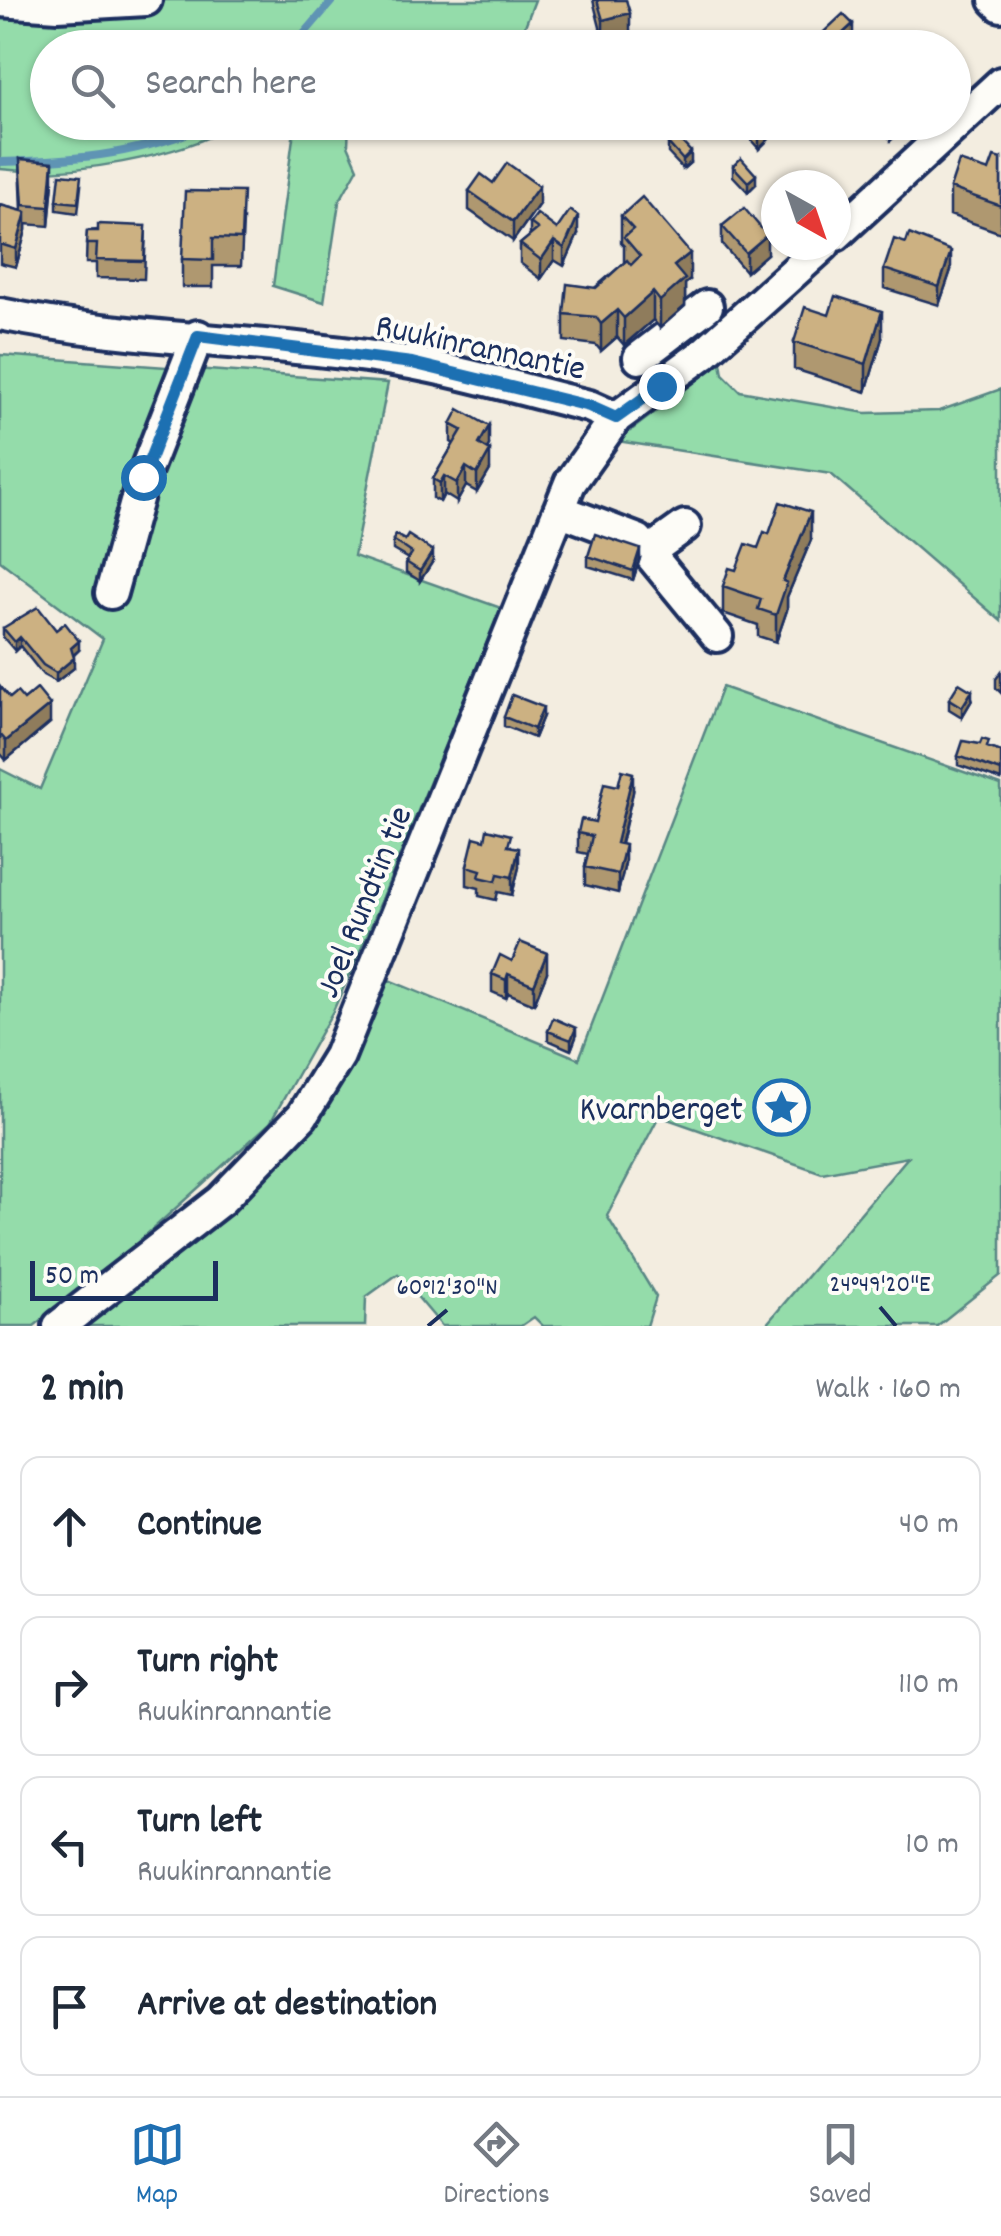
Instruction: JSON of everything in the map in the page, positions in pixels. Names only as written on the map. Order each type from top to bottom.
[{"type":"street","points":[[0,2],[58,5],[146,0]]},
{"type":"street","points":[[995,0],[1001,6]]},
{"type":"street","points":[[971,110],[1001,82]]},
{"type":"street","points":[[851,220],[938,140]]},
{"type":"street","name":"Ruukinrannantie","points":[[0,314],[57,326],[198,336],[412,363],[589,406],[616,418],[702,354],[807,260]]},
{"type":"street","points":[[639,358],[680,331],[707,306]]},
{"type":"street","points":[[680,331],[702,354]]},
{"type":"street","points":[[112,593],[143,477],[198,336]]},
{"type":"street","name":"Joel Rundtin tie","points":[[59,1326],[221,1200],[302,1116],[339,1056],[570,483],[616,418]]},
{"type":"street","points":[[559,510],[638,540],[716,636]]},
{"type":"street","points":[[650,551],[685,526]]},
{"type":"green space","points":[[0,0],[535,0],[524,30],[30,30],[30,140],[200,140],[154,155],[90,167],[0,169]]},
{"type":"green space","points":[[293,140],[348,140],[358,168],[339,202],[324,302],[273,286]]},
{"type":"green space","points":[[0,355],[388,383],[354,556],[501,608],[367,936],[333,1011],[270,1123],[125,1254],[34,1326],[0,1326],[0,769],[40,789],[103,639],[0,561]]},
{"type":"green space","points":[[721,362],[723,374],[740,391],[866,413],[939,411],[1001,389],[1001,621],[831,474],[617,441]]},
{"type":"green space","points":[[722,687],[1001,785],[1001,1275],[937,1326],[765,1326],[908,1157],[822,1173],[659,1116],[607,1216],[656,1297],[647,1326],[543,1326],[534,1317],[521,1326],[442,1326],[398,1274],[366,1297],[365,1326],[78,1326],[222,1217],[301,1138],[334,1092],[362,1039],[384,978],[579,1059]]},
{"type":"building","points":[[597,0],[626,0],[630,13],[603,20]]},
{"type":"building","points":[[843,14],[853,24],[846,30],[826,30]]},
{"type":"building","points":[[680,140],[691,152],[683,160],[668,143]]},
{"type":"building","points":[[994,157],[1001,159],[1001,206],[950,188],[959,161],[989,171]]},
{"type":"building","points":[[741,158],[756,175],[748,182],[733,166]]},
{"type":"building","points":[[20,159],[53,162],[49,207],[23,205]]},
{"type":"building","points":[[507,163],[539,186],[513,222],[469,191],[481,174],[493,183]]},
{"type":"building","points":[[60,174],[81,176],[78,203],[57,201]]},
{"type":"building","points":[[185,191],[243,192],[241,239],[213,238],[213,260],[182,259]]},
{"type":"building","points":[[642,197],[690,253],[674,266],[685,279],[660,301],[653,292],[624,318],[617,310],[601,324],[596,317],[564,314],[567,284],[596,288],[627,260],[631,265],[640,256],[624,237],[633,229],[621,216]]},
{"type":"building","points":[[0,205],[26,212],[16,249],[0,244]]},
{"type":"building","points":[[744,208],[761,228],[761,240],[746,253],[722,226]]},
{"type":"building","points":[[570,210],[578,216],[564,248],[554,241],[541,260],[520,244],[538,229],[530,223],[537,214],[557,229]]},
{"type":"building","points":[[98,224],[146,226],[144,261],[96,260],[97,244],[86,244],[87,231],[98,231]]},
{"type":"building","points":[[909,234],[951,251],[939,287],[884,269],[894,239],[906,243]]},
{"type":"building","points":[[835,296],[882,311],[866,364],[794,342],[805,307],[829,315]]},
{"type":"building","points":[[459,409],[489,426],[479,444],[490,451],[477,474],[466,467],[457,483],[444,476],[440,483],[433,479],[462,430],[451,424]]},
{"type":"building","points":[[780,502],[811,512],[783,581],[787,583],[776,615],[758,609],[761,599],[723,586],[729,568],[736,570],[746,544],[758,548],[764,532],[769,534]]},
{"type":"building","points":[[595,534],[640,549],[633,571],[588,556]]},
{"type":"building","points":[[396,535],[405,540],[408,535],[433,551],[420,571],[406,562],[412,553],[393,540]]},
{"type":"building","points":[[38,607],[56,630],[65,623],[79,641],[71,648],[74,658],[56,673],[43,665],[20,637],[15,642],[3,628]]},
{"type":"building","points":[[959,683],[972,691],[962,707],[949,699]]},
{"type":"building","points":[[0,686],[10,698],[17,692],[24,700],[37,689],[50,705],[6,741],[0,734]]},
{"type":"building","points":[[512,695],[543,707],[534,729],[504,717]]},
{"type":"building","points":[[982,739],[989,741],[987,747],[1001,752],[1001,771],[958,756],[963,741],[980,744]]},
{"type":"building","points":[[622,770],[633,773],[616,843],[625,845],[618,874],[585,867],[592,836],[578,833],[581,819],[595,822],[604,783],[618,786]]},
{"type":"building","points":[[487,829],[511,835],[508,846],[519,848],[512,877],[498,874],[496,881],[479,877],[481,870],[467,866],[474,837],[485,840]]},
{"type":"building","points":[[520,942],[547,953],[534,985],[508,974],[506,980],[492,974],[500,955],[512,961]]},
{"type":"building","points":[[553,1018],[576,1028],[571,1040],[548,1031]]},
{"type":"waterway","points":[[307,30],[333,0]]},
{"type":"waterway","points":[[0,162],[111,153],[166,140]]},
{"type":"place","name":"Kvarnberget","points":[[782,1107]]},
{"type":"route","points":[[143,477],[198,336],[412,363],[589,406],[616,418],[661,386]]}]
